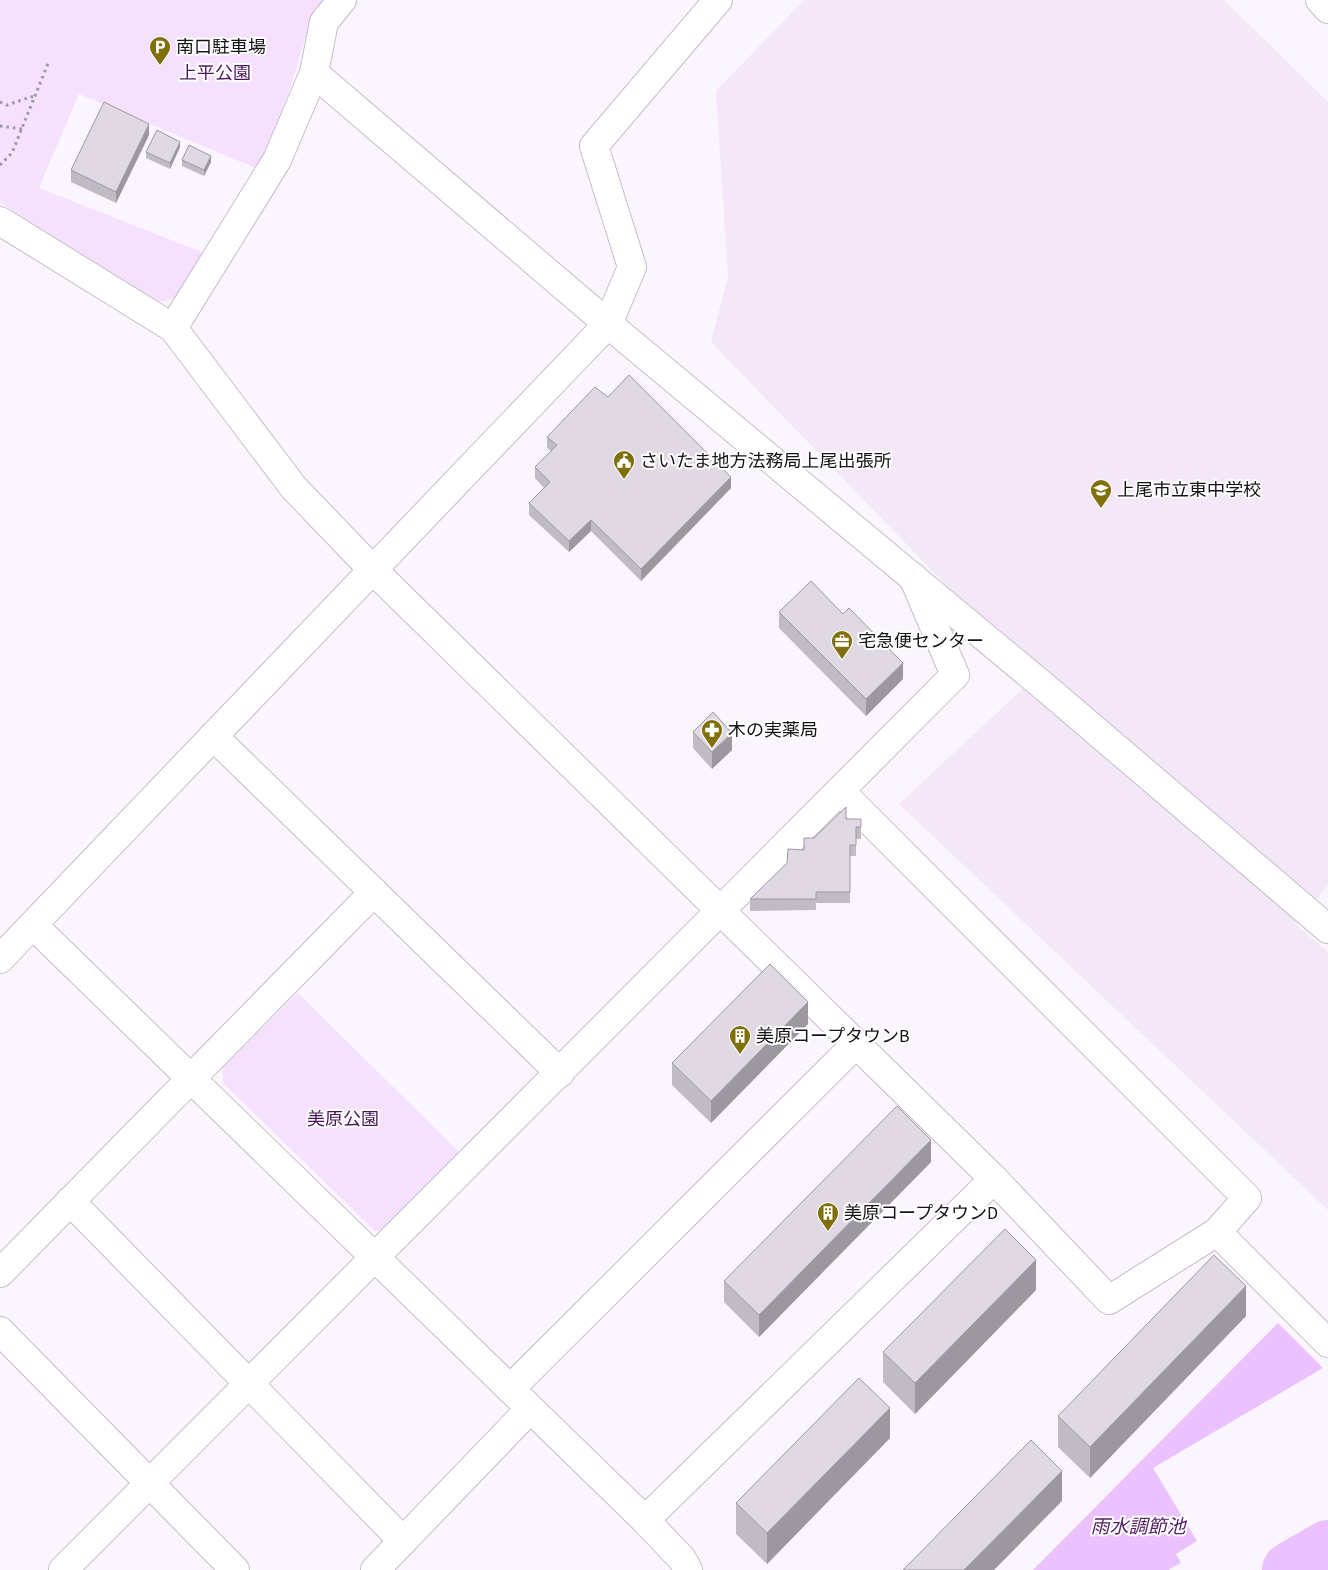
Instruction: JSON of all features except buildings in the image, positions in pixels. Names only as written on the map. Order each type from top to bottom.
[{"type":"street","points":[[173,328],[277,160],[314,73],[324,22],[342,0]]},
{"type":"street","points":[[0,959],[608,324],[632,267],[594,146],[718,0]]},
{"type":"street","points":[[1320,0],[1328,9]]},
{"type":"street","points":[[314,73],[608,324],[1047,689],[1328,930]]},
{"type":"street","points":[[0,221],[173,328],[294,488],[373,570],[994,1179],[1110,1300],[1217,1232],[1247,1198],[840,791]]},
{"type":"street","points":[[63,1570],[955,675],[913,577]]},
{"type":"street","points":[[213,736],[560,1073]]},
{"type":"street","points":[[0,1273],[374,892]]},
{"type":"street","points":[[33,925],[646,1520],[678,1566]]},
{"type":"street","points":[[510,1388],[856,1044]]},
{"type":"street","points":[[646,1520],[994,1179]]},
{"type":"street","points":[[70,1202],[403,1541]]},
{"type":"street","points":[[1217,1232],[1328,1343]]},
{"type":"street","points":[[0,1331],[235,1570]]},
{"type":"street","points":[[375,1570],[530,1409]]},
{"type":"path","points":[[0,165],[12,153],[49,60]]},
{"type":"path","points":[[0,102],[7,105],[35,96]]},
{"type":"path","points":[[0,126],[22,129]]},
{"type":"shaded area","name":"上尾市立東中学校","points":[[804,0],[1224,0],[1328,102],[1328,885],[1295,924],[1328,952],[1328,1210],[899,804],[1035,677],[711,342],[728,277],[716,91]]},
{"type":"green space","name":"上平公園","points":[[0,0],[324,0],[312,14],[292,82],[264,158],[258,169],[79,94],[39,188],[204,253],[177,298],[159,302],[74,251],[0,202]]},
{"type":"green space","name":"美原公園","points":[[298,993],[462,1155],[389,1229],[375,1231],[223,1083],[223,1067]]},
{"type":"water","name":"雨水調節池","points":[[1278,1323],[1323,1368],[1153,1468],[1197,1541],[1176,1554],[1181,1563],[1168,1570],[1033,1570]]},
{"type":"waterway","points":[[1290,1570],[1328,1548]]},
{"type":"place","name":"南口駐車場","points":[[160,66]]},
{"type":"place","name":"さいたま地方法務局上尾出張所","points":[[624,480]]},
{"type":"place","name":"上尾市立東中学校","points":[[1101,509]]},
{"type":"place","name":"宅急便センター","points":[[842,660]]},
{"type":"place","name":"木の実薬局","points":[[712,749]]},
{"type":"place","name":"美原コープタウンB","points":[[740,1055]]},
{"type":"place","name":"美原コープタウンD","points":[[828,1232]]}]
